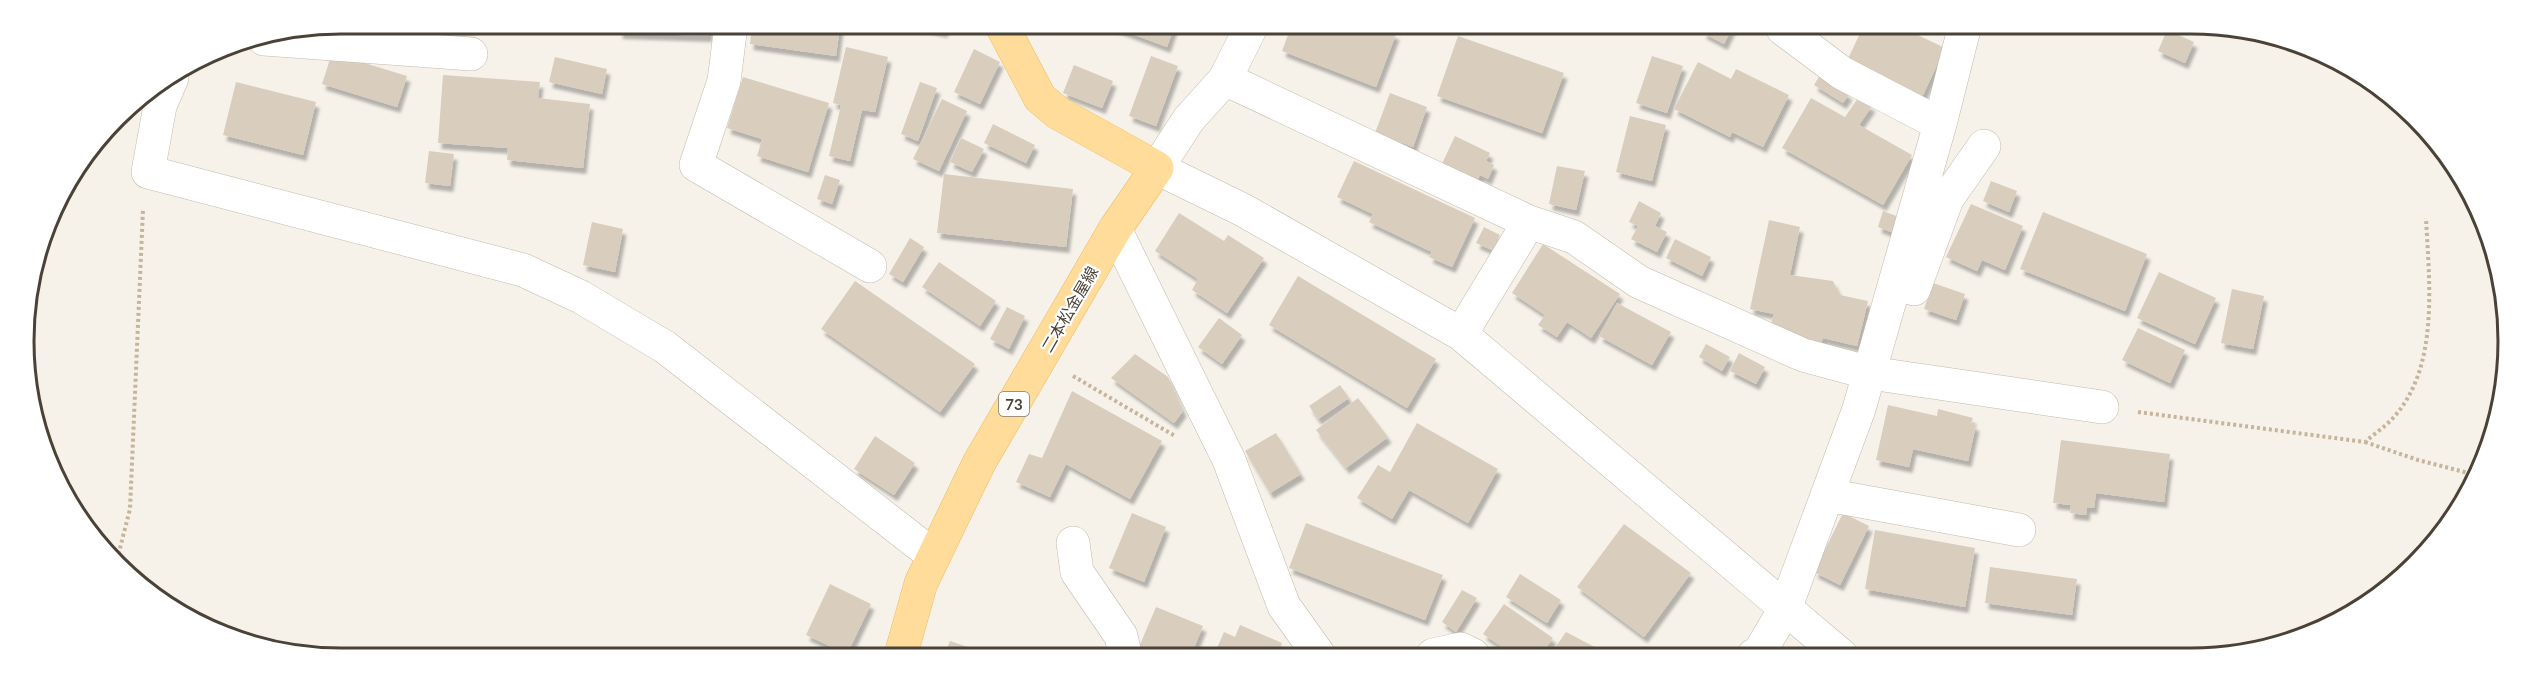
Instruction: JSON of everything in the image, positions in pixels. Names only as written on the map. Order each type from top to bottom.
[{"type":"main road","points":[[1006,34],[1040,98],[1058,113],[1157,168]]},
{"type":"main road","name":"二本松金屋線","points":[[903,648],[921,583],[980,463],[1116,229],[1157,168]]},
{"type":"street","points":[[730,34],[724,81],[696,165],[870,266]]},
{"type":"street","points":[[1248,34],[1225,79],[1189,119],[1157,168],[1243,210],[1461,334],[1832,648]]},
{"type":"street","points":[[1791,34],[1842,73],[1940,124]]},
{"type":"street","points":[[1761,648],[1785,609],[1870,374],[1963,34]]},
{"type":"street","points":[[281,40],[471,54]]},
{"type":"street","points":[[1225,79],[1529,222],[1574,237],[1640,282],[1803,355],[1870,374],[2102,407]]},
{"type":"street","points":[[167,89],[160,106],[148,172],[523,270],[581,297],[665,347],[934,556]]},
{"type":"street","points":[[1879,341],[1903,319],[1947,199],[1984,146]]},
{"type":"street","points":[[1461,334],[1529,222]]},
{"type":"street","points":[[1116,229],[1229,460],[1284,606],[1314,648]]},
{"type":"street","points":[[1827,495],[2019,530]]},
{"type":"street","points":[[1073,543],[1077,573],[1121,636],[1124,648]]},
{"type":"path","points":[[119,553],[130,509],[144,197],[148,172]]},
{"type":"path","points":[[2365,442],[2394,417],[2412,387],[2426,342],[2430,305],[2426,218]]},
{"type":"path","points":[[1041,357],[1179,438]]},
{"type":"path","points":[[2102,407],[2365,442],[2418,460],[2469,473]]},
{"type":"building","points":[[649,34],[709,34],[709,36]]},
{"type":"building","points":[[751,34],[839,34],[836,56],[750,44]]},
{"type":"building","points":[[1132,34],[1172,34],[1167,47]]},
{"type":"building","points":[[1288,34],[1396,34],[1376,87],[1282,51]]},
{"type":"building","points":[[1705,34],[1729,34],[1724,44]]},
{"type":"building","points":[[1860,34],[1916,34],[1945,48],[1922,97],[1847,61]]},
{"type":"building","points":[[2165,34],[2176,34],[2194,42],[2185,63],[2158,51]]},
{"type":"building","points":[[1458,36],[1564,73],[1542,133],[1437,96]]},
{"type":"building","points":[[846,47],[888,57],[875,112],[862,110],[850,161],[829,156],[841,105],[833,103]]},
{"type":"building","points":[[974,49],[1000,62],[980,104],[954,92]]},
{"type":"building","points":[[332,53],[407,76],[397,107],[322,84]]},
{"type":"building","points":[[1151,56],[1178,66],[1156,126],[1129,116]]},
{"type":"building","points":[[1652,56],[1683,66],[1667,113],[1636,103]]},
{"type":"building","points":[[555,57],[607,69],[602,94],[549,82]]},
{"type":"building","points":[[1698,62],[1731,79],[1736,69],[1789,95],[1763,147],[1732,132],[1730,137],[1674,109]]},
{"type":"building","points":[[1074,65],[1113,81],[1102,108],[1063,93]]},
{"type":"building","points":[[443,75],[540,82],[538,98],[590,104],[583,168],[507,160],[508,148],[438,143]]},
{"type":"building","points":[[1820,75],[1849,94],[1843,103],[1814,85]]},
{"type":"building","points":[[743,77],[829,103],[808,172],[757,156],[762,139],[727,128]]},
{"type":"building","points":[[236,82],[316,102],[303,155],[223,135]]},
{"type":"building","points":[[920,82],[937,88],[918,141],[901,134]]},
{"type":"building","points":[[1390,93],[1427,107],[1413,147],[1375,133]]},
{"type":"building","points":[[1811,98],[1845,117],[1858,98],[1872,106],[1859,125],[1912,155],[1883,205],[1782,148]]},
{"type":"building","points":[[942,99],[967,111],[939,171],[913,159]]},
{"type":"building","points":[[1630,116],[1666,125],[1652,181],[1616,172]]},
{"type":"building","points":[[993,124],[1035,145],[1026,163],[984,143]]},
{"type":"building","points":[[1455,136],[1490,153],[1486,161],[1494,165],[1488,179],[1480,175],[1475,185],[1440,168]]},
{"type":"building","points":[[961,138],[984,149],[972,172],[950,162]]},
{"type":"building","points":[[429,151],[454,154],[450,186],[425,183]]},
{"type":"building","points":[[1354,161],[1475,218],[1452,267],[1429,257],[1432,252],[1369,222],[1373,214],[1337,197]]},
{"type":"building","points":[[1557,166],[1585,171],[1576,210],[1549,204]]},
{"type":"building","points":[[944,174],[1073,189],[1066,247],[937,233]]},
{"type":"building","points":[[825,175],[840,180],[832,204],[817,199]]},
{"type":"building","points":[[1991,181],[2017,191],[2009,212],[1983,201]]},
{"type":"building","points":[[1639,201],[1661,213],[1655,226],[1667,232],[1657,252],[1631,239],[1638,226],[1629,222]]},
{"type":"building","points":[[1971,204],[2023,226],[2005,270],[1982,260],[1977,271],[1946,257]]},
{"type":"building","points":[[1883,211],[1899,217],[1894,233],[1878,227]]},
{"type":"building","points":[[2043,212],[2147,254],[2125,311],[2020,269]]},
{"type":"building","points":[[1179,213],[1224,241],[1228,235],[1264,258],[1227,313],[1192,290],[1198,279],[1155,251]]},
{"type":"building","points":[[1769,220],[1800,227],[1790,275],[1833,281],[1840,295],[1868,301],[1857,346],[1823,338],[1819,348],[1769,329],[1774,314],[1750,309]]},
{"type":"building","points":[[592,222],[623,229],[615,272],[583,265]]},
{"type":"building","points":[[1484,227],[1500,235],[1492,250],[1476,243]]},
{"type":"building","points":[[910,238],[924,247],[903,282],[889,274]]},
{"type":"building","points":[[1675,239],[1711,257],[1702,276],[1666,258]]},
{"type":"building","points":[[1543,244],[1620,294],[1591,338],[1567,322],[1557,337],[1538,325],[1545,315],[1512,293]]},
{"type":"building","points":[[939,262],[996,301],[980,326],[922,287]]},
{"type":"building","points":[[2159,272],[2216,298],[2195,344],[2137,318]]},
{"type":"building","points":[[1298,276],[1436,359],[1407,408],[1269,325]]},
{"type":"building","points":[[855,281],[975,364],[940,412],[821,329]]},
{"type":"building","points":[[1933,283],[1965,294],[1956,320],[1924,309]]},
{"type":"building","points":[[2232,289],[2264,296],[2253,349],[2221,343]]},
{"type":"building","points":[[1617,303],[1671,332],[1652,365],[1599,336]]},
{"type":"building","points":[[1007,307],[1025,316],[1009,349],[990,339]]},
{"type":"building","points":[[1219,318],[1242,335],[1222,364],[1198,347]]},
{"type":"building","points":[[2138,328],[2185,350],[2170,383],[2122,360]]},
{"type":"building","points":[[1706,344],[1730,357],[1722,371],[1699,357]]},
{"type":"building","points":[[1739,353],[1765,367],[1756,384],[1730,371]]},
{"type":"building","points":[[1135,354],[1168,377],[1183,411],[1174,423],[1111,378]]},
{"type":"building","points":[[1340,385],[1349,398],[1318,419],[1309,406]]},
{"type":"building","points":[[1072,391],[1162,441],[1130,499],[1066,464],[1050,497],[1016,482],[1029,454],[1042,458]]},
{"type":"building","points":[[1358,398],[1388,437],[1346,468],[1316,430]]},
{"type":"building","points":[[1888,405],[1937,416],[1938,409],[1973,418],[1971,424],[1976,425],[1968,461],[1913,449],[1909,467],[1876,460]]},
{"type":"building","points":[[1417,423],[1498,469],[1468,523],[1409,490],[1392,519],[1357,498],[1378,465],[1390,472]]},
{"type":"building","points":[[1276,433],[1301,474],[1270,493],[1245,451]]},
{"type":"building","points":[[875,436],[915,463],[894,495],[854,469]]},
{"type":"building","points":[[2061,440],[2170,454],[2164,502],[2096,493],[2094,508],[2087,507],[2086,515],[2070,513],[2071,505],[2053,503]]},
{"type":"building","points":[[1132,513],[1166,527],[1144,582],[1109,568]]},
{"type":"building","points":[[1843,513],[1869,526],[1840,585],[1814,572]]},
{"type":"building","points":[[1306,523],[1443,575],[1425,620],[1289,568]]},
{"type":"building","points":[[1624,524],[1691,573],[1644,637],[1577,587]]},
{"type":"building","points":[[1875,530],[1975,548],[1965,607],[1865,589]]},
{"type":"building","points":[[1990,567],[2077,579],[2072,615],[1985,603]]},
{"type":"building","points":[[1520,574],[1561,600],[1547,623],[1506,597]]},
{"type":"building","points":[[830,584],[871,604],[850,648],[834,648],[806,635]]},
{"type":"building","points":[[1462,590],[1477,598],[1456,632],[1442,622]]},
{"type":"building","points":[[1504,604],[1553,638],[1546,648],[1504,648],[1483,634]]},
{"type":"building","points":[[1156,607],[1203,626],[1194,648],[1139,647]]},
{"type":"building","points":[[1240,625],[1282,643],[1280,648],[1217,648],[1224,632],[1235,637]]},
{"type":"building","points":[[1566,632],[1597,648],[1555,648]]},
{"type":"building","points":[[950,641],[971,648],[947,648]]}]
